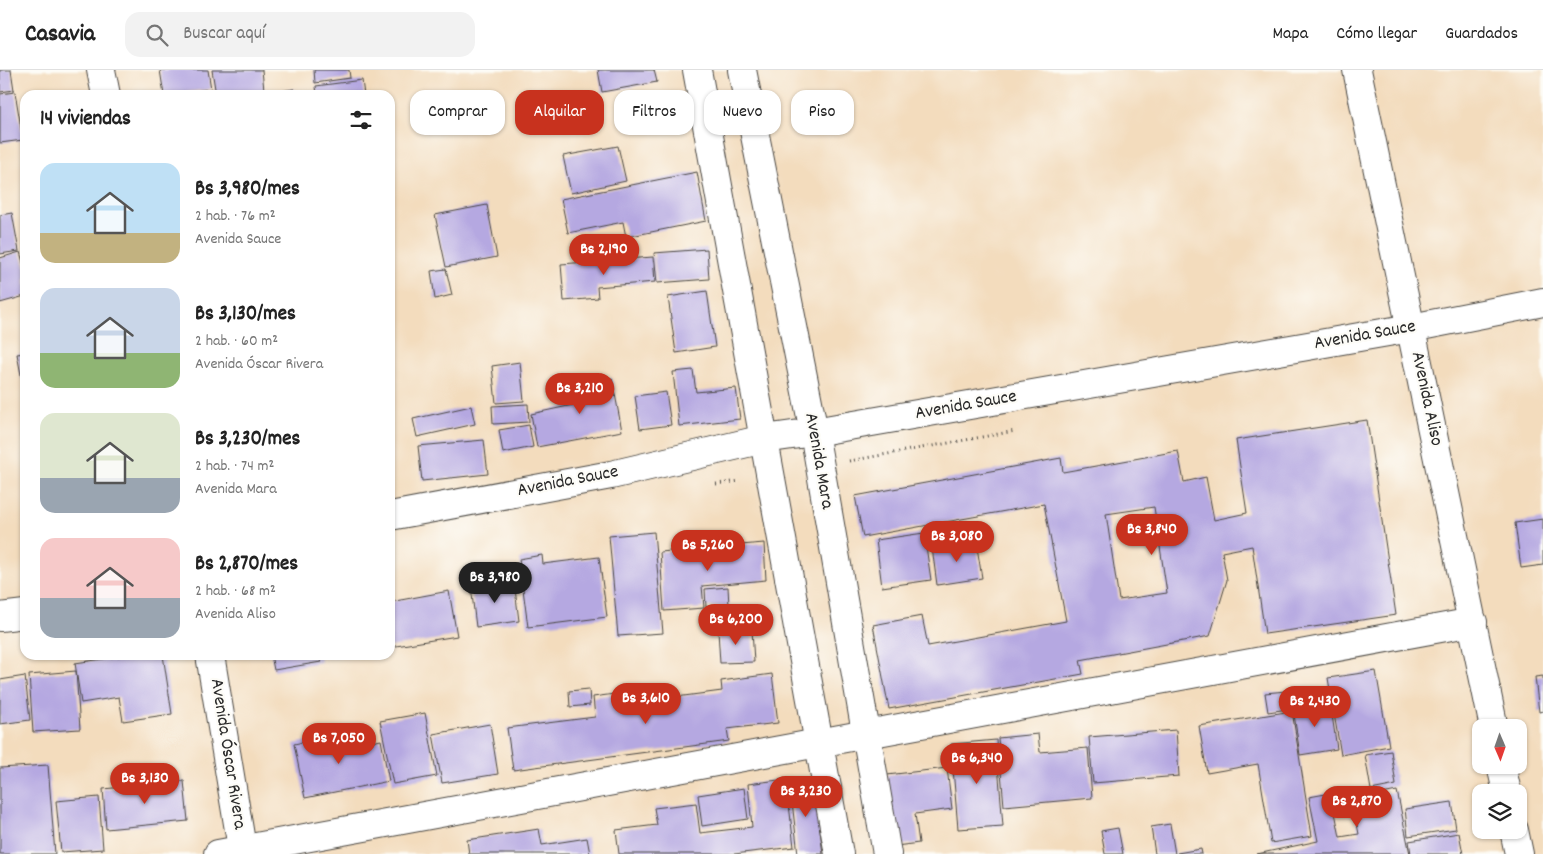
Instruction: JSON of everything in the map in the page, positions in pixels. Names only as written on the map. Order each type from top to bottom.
[{"type":"street","points":[[101,70],[105,90]]},
{"type":"street","points":[[697,70],[839,854]]},
{"type":"street","name":"Avenida Mara","points":[[742,70],[814,432],[887,854]]},
{"type":"street","name":"Avenida Aliso","points":[[1357,70],[1492,719]]},
{"type":"street","name":"Avenida Sauce","points":[[395,515],[611,475],[764,439],[814,432],[1411,328],[1543,302]]},
{"type":"street","points":[[0,617],[20,615]]},
{"type":"street","points":[[234,852],[1473,622]]},
{"type":"street","name":"Avenida Óscar Rivera","points":[[211,660],[234,852]]},
{"type":"street","points":[[1516,839],[1519,854]]},
{"type":"building","points":[[0,70],[11,70],[14,90],[0,92]]},
{"type":"building","points":[[160,70],[208,70],[211,89],[163,90]]},
{"type":"building","points":[[212,70],[262,70],[264,90],[215,90]]},
{"type":"building","points":[[314,70],[349,70],[350,78],[315,83]]},
{"type":"building","points":[[598,70],[654,70],[657,82],[604,92],[602,90]]},
{"type":"building","points":[[362,80],[363,90],[316,90],[316,86]]},
{"type":"building","points":[[15,92],[20,122],[20,140],[0,143],[0,94]]},
{"type":"building","points":[[618,146],[626,181],[571,193],[563,156]]},
{"type":"building","points":[[697,172],[706,221],[626,237],[623,222],[568,233],[561,199]]},
{"type":"building","points":[[487,205],[497,257],[446,267],[435,215]]},
{"type":"building","points":[[12,213],[19,251],[0,254],[0,215]]},
{"type":"building","points":[[707,249],[709,279],[657,283],[654,253]]},
{"type":"building","points":[[20,252],[20,297],[0,303],[0,258]]},
{"type":"building","points":[[653,257],[655,282],[597,287],[598,298],[564,301],[561,264]]},
{"type":"building","points":[[446,269],[452,295],[435,299],[431,271]]},
{"type":"building","points":[[707,291],[715,347],[676,353],[668,297]]},
{"type":"building","points":[[17,354],[20,354],[20,370]]},
{"type":"building","points":[[520,362],[524,401],[496,403],[492,366]]},
{"type":"building","points":[[693,370],[696,392],[736,388],[740,419],[679,426],[673,372]]},
{"type":"building","points":[[612,378],[622,431],[537,447],[531,414],[573,405],[569,386]]},
{"type":"building","points":[[666,392],[671,425],[640,429],[635,396]]},
{"type":"building","points":[[528,404],[529,422],[493,424],[492,406]]},
{"type":"building","points":[[471,406],[475,424],[417,437],[413,419]]},
{"type":"building","points":[[1367,420],[1396,615],[1265,634],[1252,546],[1222,552],[1227,580],[1210,636],[1080,660],[1083,674],[889,709],[873,625],[922,616],[928,646],[1066,621],[1044,504],[863,537],[855,496],[1061,458],[1063,472],[1178,451],[1184,482],[1206,477],[1214,520],[1247,513],[1236,440]],"holes":[[[1154,507],[1167,593],[1119,600],[1106,514]]]},
{"type":"building","points":[[529,425],[533,447],[503,453],[499,430]]},
{"type":"building","points":[[484,440],[488,474],[422,481],[418,446]]},
{"type":"building","points":[[1543,519],[1543,565],[1521,568],[1515,523]]},
{"type":"building","points":[[654,532],[663,633],[618,636],[609,536]]},
{"type":"building","points":[[924,533],[931,580],[882,587],[876,540]]},
{"type":"building","points":[[976,541],[982,578],[937,585],[932,547]]},
{"type":"building","points":[[764,543],[766,580],[702,586],[704,608],[664,611],[660,552]]},
{"type":"building","points":[[542,555],[543,564],[599,557],[607,617],[528,627],[519,559]]},
{"type":"building","points":[[514,581],[519,621],[476,627],[471,586]]},
{"type":"building","points":[[728,587],[729,606],[706,607],[705,589]]},
{"type":"building","points":[[449,591],[457,636],[395,646],[395,601]]},
{"type":"building","points":[[752,630],[754,662],[720,663],[718,631]]},
{"type":"building","points":[[96,660],[164,660],[172,714],[123,721],[119,697],[81,703],[75,663]]},
{"type":"building","points":[[272,660],[320,660],[321,662],[274,670]]},
{"type":"building","points":[[76,671],[80,729],[33,732],[29,675]]},
{"type":"building","points":[[1376,671],[1389,746],[1341,755],[1328,678]]},
{"type":"building","points":[[772,674],[778,723],[727,729],[729,741],[513,770],[507,728],[595,717],[593,697],[636,691],[638,702],[722,691],[721,681]]},
{"type":"building","points":[[25,676],[30,720],[0,724],[0,680]]},
{"type":"building","points":[[1543,676],[1543,711],[1539,712],[1535,677]]},
{"type":"building","points":[[589,689],[590,705],[570,707],[569,691]]},
{"type":"building","points":[[1286,691],[1288,709],[1268,712],[1265,693]]},
{"type":"building","points":[[1330,701],[1337,749],[1300,755],[1293,707]]},
{"type":"building","points":[[1292,711],[1312,836],[1271,843],[1258,764],[1207,773],[1199,726]]},
{"type":"building","points":[[425,713],[437,776],[393,784],[380,721]]},
{"type":"building","points":[[490,724],[498,774],[442,783],[433,734]]},
{"type":"building","points":[[1176,730],[1179,776],[1093,783],[1089,737]]},
{"type":"building","points":[[351,732],[354,746],[381,740],[389,781],[305,798],[294,744]]},
{"type":"building","points":[[1038,734],[1040,752],[1088,748],[1092,798],[1004,806],[998,738]]},
{"type":"building","points":[[996,740],[1003,826],[958,829],[951,744]]},
{"type":"building","points":[[1391,751],[1396,785],[1371,790],[1365,755]]},
{"type":"building","points":[[48,765],[55,854],[0,854],[0,768]]},
{"type":"building","points":[[947,768],[952,809],[915,814],[919,843],[896,846],[887,775]]},
{"type":"building","points":[[786,779],[794,847],[734,854],[619,854],[616,830],[657,825],[654,808],[696,803],[700,833],[752,827],[748,784]]},
{"type":"building","points":[[184,781],[188,821],[106,829],[103,789]]},
{"type":"building","points":[[814,781],[823,854],[798,854],[790,784]]},
{"type":"building","points":[[744,788],[748,819],[702,826],[698,795]]},
{"type":"building","points":[[1397,791],[1410,854],[1257,854],[1318,841],[1309,797],[1331,793],[1340,837],[1359,834],[1352,800]]},
{"type":"building","points":[[99,797],[103,849],[61,852],[56,801]]},
{"type":"building","points":[[1452,802],[1456,829],[1408,836],[1405,809]]},
{"type":"building","points":[[1170,824],[1175,854],[1155,854],[1151,827]]},
{"type":"building","points":[[1118,828],[1123,854],[1105,854],[1101,831]]},
{"type":"building","points":[[539,829],[542,845],[587,838],[590,854],[469,854],[467,840]]},
{"type":"building","points":[[1459,833],[1463,854],[1411,854],[1409,841]]},
{"type":"building","points":[[1201,849],[1202,854],[1177,854],[1177,853]]}]
